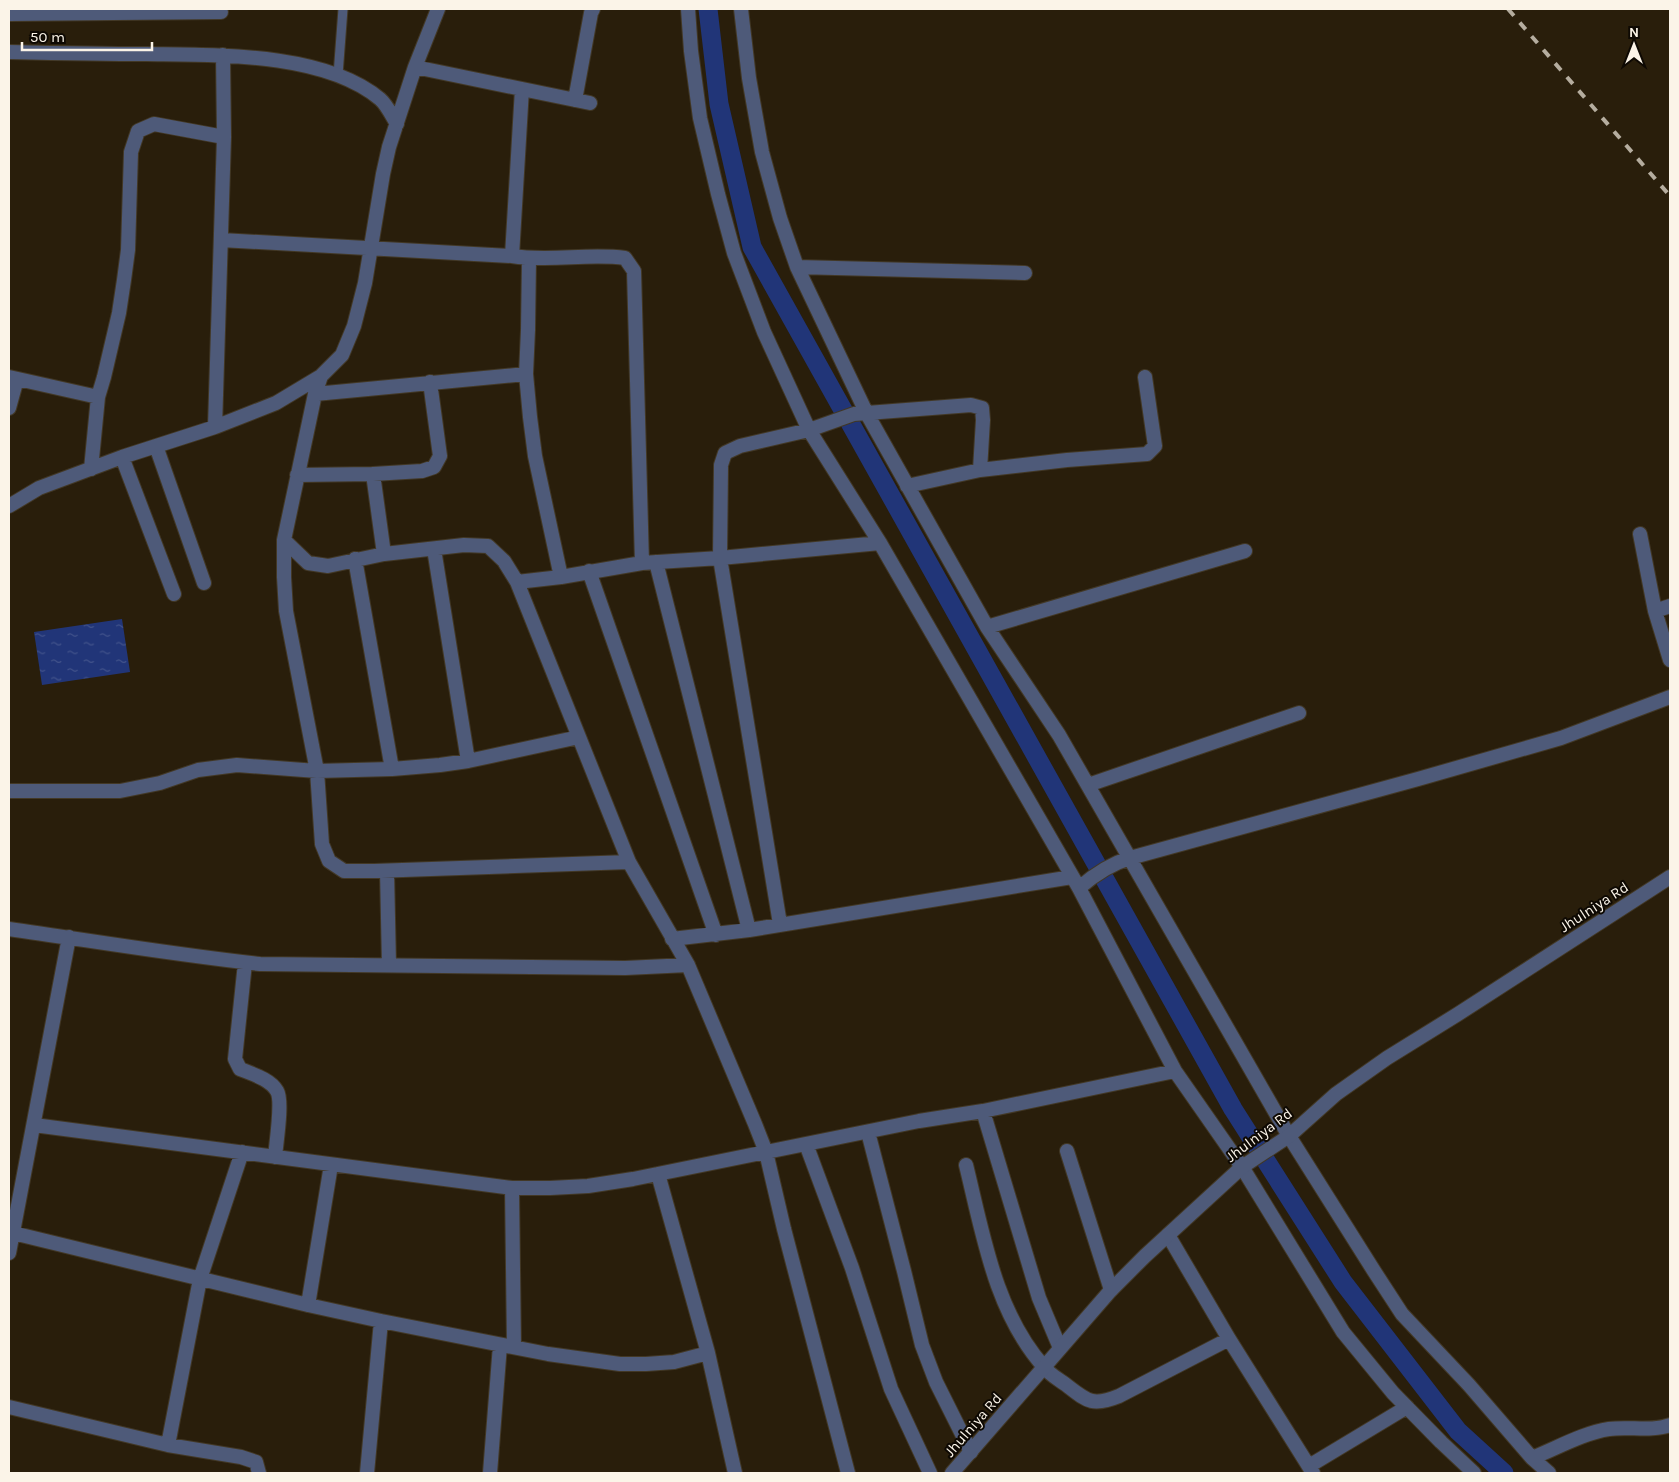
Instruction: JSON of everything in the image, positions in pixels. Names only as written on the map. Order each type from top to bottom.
[{"type":"street","points":[[9,506],[39,488],[122,457],[215,428],[276,404],[321,376],[342,355],[354,326],[371,250],[382,174],[388,147],[415,68],[438,9]]},
{"type":"street","points":[[575,100],[593,9]]},
{"type":"street","points":[[688,9],[691,51],[700,118],[734,253],[764,332],[880,543],[1080,881],[1175,1070],[1242,1168],[1343,1332],[1407,1407],[1474,1473]]},
{"type":"street","points":[[741,9],[749,78],[762,152],[780,218],[797,267],[860,413],[907,486],[987,627],[1059,735],[1289,1136],[1402,1314],[1469,1385],[1532,1458],[1549,1473]]},
{"type":"street","points":[[9,14],[221,12]]},
{"type":"street","points":[[9,52],[223,55],[267,58],[338,75],[364,87],[382,100],[397,124]]},
{"type":"street","points":[[215,428],[224,137],[223,55]]},
{"type":"street","points":[[415,68],[590,103]]},
{"type":"street","points":[[512,256],[522,89]]},
{"type":"street","points":[[91,469],[98,397],[120,313],[128,250],[131,152],[138,131],[154,124],[224,137]]},
{"type":"street","points":[[221,240],[371,250],[512,256],[529,259],[607,256],[625,258],[634,271],[649,562],[749,930]]},
{"type":"street","points":[[529,259],[526,374],[535,456],[561,576]]},
{"type":"street","points":[[797,267],[1025,273]]},
{"type":"street","points":[[315,394],[526,374]]},
{"type":"street","points":[[321,376],[315,394],[284,540],[284,577],[286,611],[317,771],[322,844],[329,861],[344,871],[629,862]]},
{"type":"street","points":[[907,486],[980,470],[1067,460],[1147,454],[1155,446],[1145,377]]},
{"type":"street","points":[[9,408],[13,378],[98,397]]},
{"type":"street","points":[[297,475],[373,474],[422,471],[434,467],[440,456],[430,382]]},
{"type":"street","points":[[780,924],[720,558],[721,464],[725,453],[740,446],[816,427],[860,413],[971,405],[982,408],[984,420],[980,470]]},
{"type":"street","points":[[156,446],[204,583]]},
{"type":"street","points":[[122,457],[174,594]]},
{"type":"street","points":[[373,474],[384,554]]},
{"type":"street","points":[[1640,534],[1655,611],[1670,660]]},
{"type":"street","points":[[284,540],[308,563],[328,566],[384,554],[464,545],[488,546],[504,561],[517,582],[629,862],[688,965],[741,1087],[766,1152],[784,1229],[848,1473]]},
{"type":"street","points":[[517,582],[649,562],[720,558],[880,543]]},
{"type":"street","points":[[434,549],[468,761]]},
{"type":"street","points":[[987,627],[1245,551]]},
{"type":"street","points":[[355,560],[392,769]]},
{"type":"street","points":[[589,571],[716,935]]},
{"type":"street","points":[[1655,611],[1670,606]]},
{"type":"street","points":[[672,940],[1080,881],[1112,864],[1130,858],[1560,738],[1670,697]]},
{"type":"street","points":[[1088,786],[1299,712]]},
{"type":"street","points":[[9,791],[120,791],[160,783],[198,770],[237,765],[317,771],[392,769],[468,761],[579,737]]},
{"type":"street","points":[[387,871],[389,966]]},
{"type":"street","name":"Jhulniya Rd","points":[[952,1473],[1111,1290],[1242,1168],[1289,1136],[1336,1094],[1387,1058],[1466,1009],[1670,876]]},
{"type":"street","points":[[9,929],[204,958],[260,964],[625,968],[688,965]]},
{"type":"street","points":[[9,1253],[13,1234],[15,1192],[34,1125],[69,937]]},
{"type":"street","points":[[245,963],[235,1059],[240,1069],[267,1081],[278,1091],[280,1104],[275,1157]]},
{"type":"street","points":[[34,1125],[512,1188],[550,1188],[588,1186],[658,1174],[919,1121],[983,1111],[1175,1070]]},
{"type":"street","points":[[983,1111],[1039,1298],[1060,1348]]},
{"type":"street","points":[[868,1132],[922,1346],[936,1382],[971,1452]]},
{"type":"street","points":[[806,1144],[852,1268],[891,1389],[930,1473]]},
{"type":"street","points":[[1068,1151],[1111,1290]]},
{"type":"street","points":[[168,1445],[200,1279],[242,1152]]},
{"type":"street","points":[[308,1305],[331,1165]]},
{"type":"street","points":[[966,1165],[988,1256],[999,1288],[1022,1337],[1044,1368],[1089,1401],[1104,1402],[1119,1396],[1230,1339]]},
{"type":"street","points":[[658,1174],[708,1353],[735,1473]]},
{"type":"street","points":[[490,1473],[507,1346],[512,1188]]},
{"type":"street","points":[[13,1234],[381,1322],[548,1354],[620,1364],[674,1362],[708,1353]]},
{"type":"street","points":[[1168,1235],[1311,1469],[1407,1407]]},
{"type":"street","points":[[367,1473],[381,1322]]},
{"type":"street","points":[[9,1407],[168,1445],[241,1457],[256,1462],[259,1473]]},
{"type":"street","points":[[1532,1458],[1598,1431],[1659,1428],[1670,1425]]},
{"type":"lane","points":[[338,75],[343,9]]},
{"type":"water","points":[[122,619],[130,672],[42,685],[34,632]]},
{"type":"waterway","points":[[708,9],[719,104],[752,247],[1233,1109],[1343,1282],[1458,1431],[1504,1473]]},
{"type":"railway","points":[[1508,9],[1670,196]]}]
